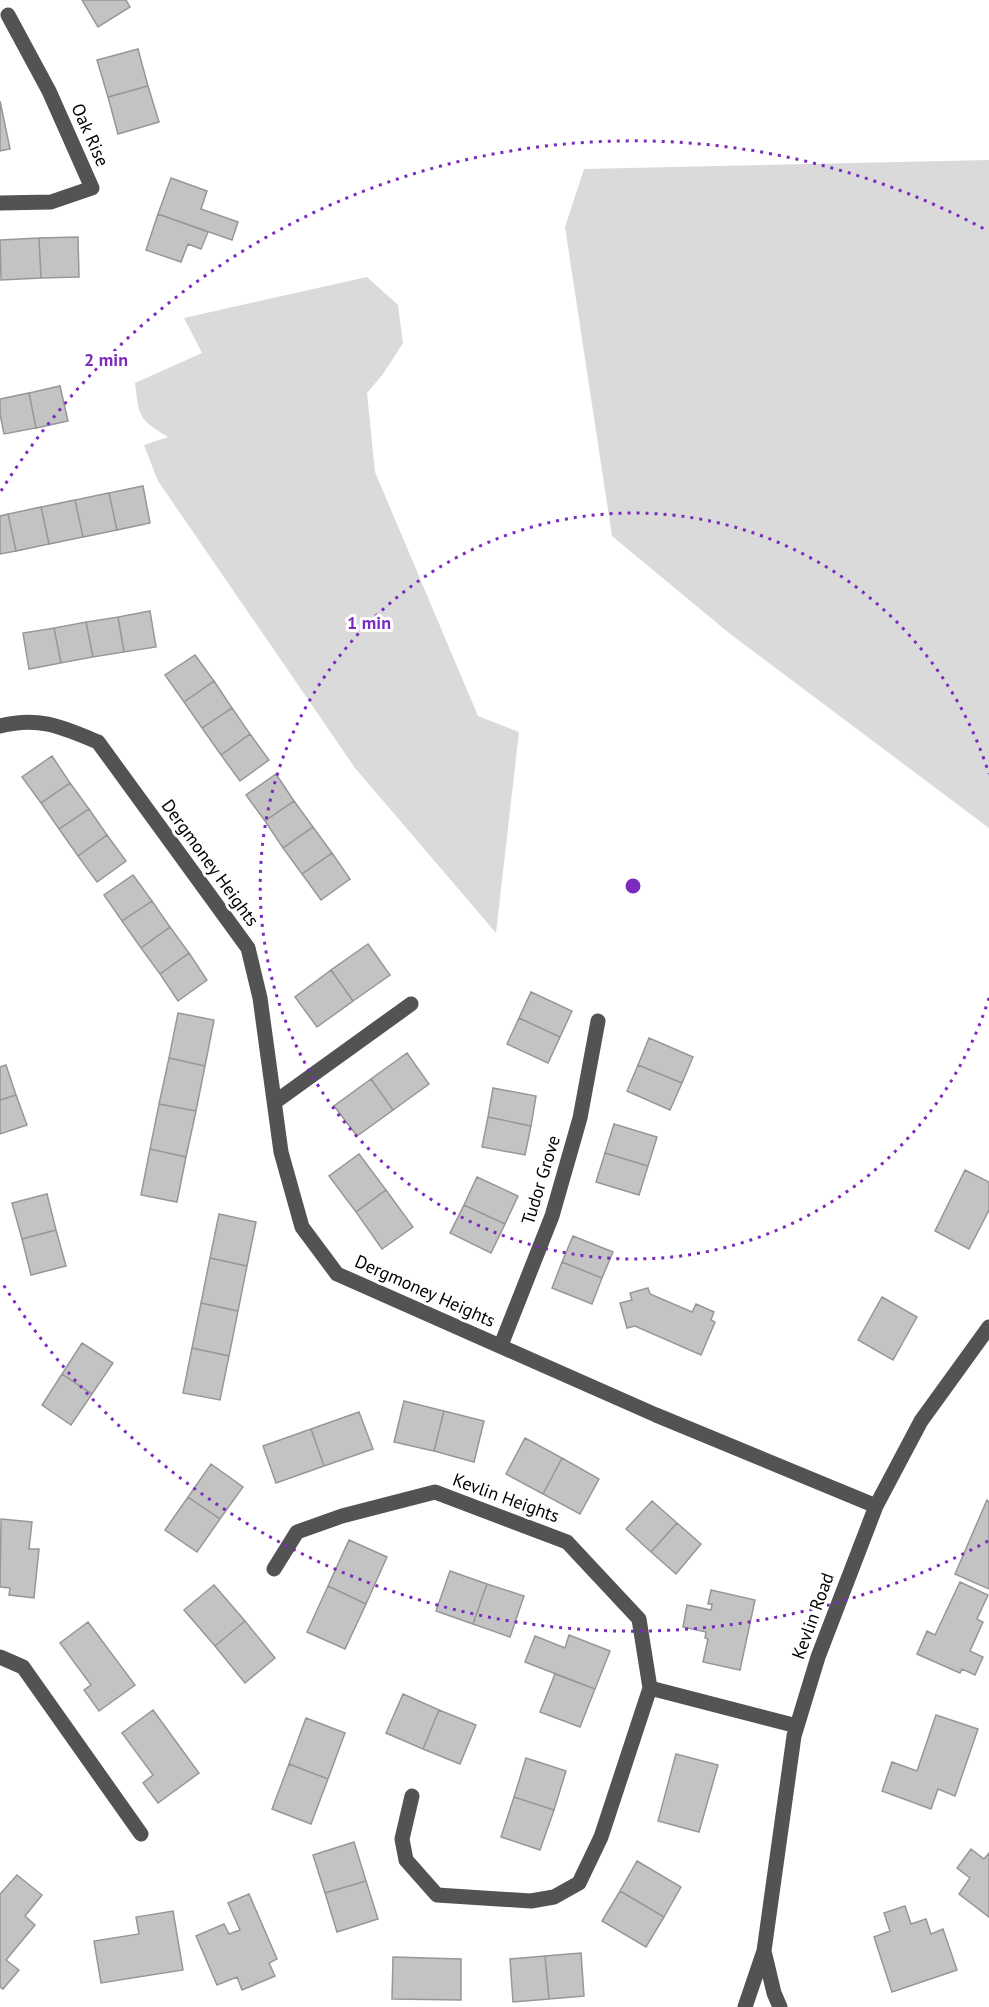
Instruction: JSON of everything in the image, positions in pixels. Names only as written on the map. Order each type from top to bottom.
[{"type":"street","name":"Oak Rise","points":[[0,204],[51,202],[92,188],[49,91],[8,15]]},
{"type":"street","name":"Dergmoney Heights","points":[[0,726],[20,721],[58,725],[98,742],[248,948],[260,998],[281,1152],[302,1227],[337,1274],[656,1415],[876,1506]]},
{"type":"street","points":[[275,1102],[411,1004]]},
{"type":"street","name":"Tudor Grove","points":[[501,1346],[552,1216],[580,1118],[598,1021]]},
{"type":"street","name":"Kevlin Road","points":[[745,2007],[764,1950],[794,1736],[818,1657],[876,1506],[921,1421],[989,1327]]},
{"type":"street","name":"Kevlin Heights","points":[[274,1569],[297,1532],[342,1516],[435,1492],[567,1542],[639,1619],[650,1688]]},
{"type":"street","points":[[0,1657],[23,1667],[141,1834]]},
{"type":"street","points":[[412,1796],[402,1839],[406,1860],[438,1896],[531,1901],[554,1897],[579,1883],[601,1837],[650,1688],[798,1726]]},
{"type":"street","name":"Kevlin Road","points":[[764,1950],[774,1993],[780,2007]]},
{"type":"shaded area","points":[[989,160],[989,828],[729,633],[612,536],[565,227],[584,169]]},
{"type":"shaded area","points":[[367,277],[398,305],[403,343],[383,374],[367,393],[375,472],[478,716],[519,732],[496,933],[355,768],[158,481],[144,445],[168,437],[145,421],[139,410],[135,383],[202,353],[184,318]]},
{"type":"building","points":[[82,0],[126,0],[130,7],[98,27]]},
{"type":"building","points":[[138,49],[148,86],[108,97],[97,60]]},
{"type":"building","points":[[148,86],[159,122],[118,134],[108,97]]},
{"type":"building","points":[[0,101],[10,149],[0,151]]},
{"type":"building","points":[[171,178],[207,191],[201,209],[238,222],[232,240],[158,214]]},
{"type":"building","points":[[158,214],[208,232],[201,249],[188,244],[181,262],[146,250]]},
{"type":"building","points":[[78,237],[79,277],[41,278],[39,238]]},
{"type":"building","points":[[39,238],[41,278],[1,280],[0,240]]},
{"type":"building","points":[[60,386],[68,421],[36,428],[29,393]]},
{"type":"building","points":[[29,393],[36,428],[4,434],[0,399]]},
{"type":"building","points":[[143,486],[150,523],[117,530],[109,493]]},
{"type":"building","points":[[109,493],[117,530],[83,537],[75,500]]},
{"type":"building","points":[[75,500],[83,537],[49,544],[41,507]]},
{"type":"building","points":[[41,507],[49,544],[16,551],[8,514]]},
{"type":"building","points":[[8,514],[16,551],[0,554],[0,516]]},
{"type":"building","points":[[150,611],[156,647],[124,652],[118,617]]},
{"type":"building","points":[[118,617],[124,652],[93,657],[86,622]]},
{"type":"building","points":[[86,622],[93,657],[61,663],[54,628]]},
{"type":"building","points":[[54,628],[61,663],[29,669],[23,633]]},
{"type":"building","points":[[195,655],[214,681],[184,702],[165,675]]},
{"type":"building","points":[[214,681],[232,708],[202,728],[184,702]]},
{"type":"building","points":[[232,708],[250,734],[221,755],[202,728]]},
{"type":"building","points":[[250,734],[269,760],[240,781],[221,755]]},
{"type":"building","points":[[52,756],[70,783],[41,803],[22,777]]},
{"type":"building","points":[[276,774],[294,801],[265,821],[246,795]]},
{"type":"building","points":[[70,783],[89,809],[59,829],[41,803]]},
{"type":"building","points":[[294,801],[313,827],[283,848],[265,821]]},
{"type":"building","points":[[89,809],[107,835],[78,856],[59,829]]},
{"type":"building","points":[[313,827],[332,853],[302,874],[283,848]]},
{"type":"building","points":[[107,835],[126,861],[97,882],[78,856]]},
{"type":"building","points":[[332,853],[350,879],[321,900],[302,874]]},
{"type":"building","points":[[133,875],[152,901],[122,921],[104,895]]},
{"type":"building","points":[[152,901],[170,927],[141,948],[122,921]]},
{"type":"building","points":[[170,927],[189,953],[160,974],[141,948]]},
{"type":"building","points":[[368,944],[390,975],[353,1001],[331,970]]},
{"type":"building","points":[[189,953],[207,980],[178,1001],[160,974]]},
{"type":"building","points":[[331,970],[353,1001],[317,1027],[295,997]]},
{"type":"building","points":[[531,992],[572,1011],[560,1037],[519,1018]]},
{"type":"building","points":[[178,1013],[214,1020],[205,1066],[169,1058]]},
{"type":"building","points":[[519,1018],[560,1037],[548,1063],[507,1044]]},
{"type":"building","points":[[649,1038],[693,1057],[682,1083],[638,1065]]},
{"type":"building","points":[[407,1053],[429,1084],[393,1110],[371,1079]]},
{"type":"building","points":[[169,1058],[205,1066],[196,1111],[159,1104]]},
{"type":"building","points":[[6,1065],[16,1095],[0,1100],[0,1067]]},
{"type":"building","points":[[638,1065],[682,1083],[670,1110],[627,1091]]},
{"type":"building","points":[[371,1079],[393,1110],[357,1136],[334,1106]]},
{"type":"building","points":[[493,1088],[536,1096],[531,1126],[488,1117]]},
{"type":"building","points":[[16,1095],[27,1125],[0,1134],[0,1100]]},
{"type":"building","points":[[159,1104],[196,1111],[186,1157],[150,1149]]},
{"type":"building","points":[[488,1117],[531,1126],[525,1155],[482,1147]]},
{"type":"building","points":[[614,1124],[657,1137],[648,1166],[605,1153]]},
{"type":"building","points":[[150,1149],[186,1157],[177,1202],[141,1195]]},
{"type":"building","points":[[605,1153],[648,1166],[639,1195],[596,1182]]},
{"type":"building","points":[[359,1154],[386,1190],[356,1212],[329,1176]]},
{"type":"building","points":[[965,1170],[989,1182],[989,1210],[969,1249],[935,1231]]},
{"type":"building","points":[[477,1177],[518,1196],[505,1224],[464,1205]]},
{"type":"building","points":[[386,1190],[413,1227],[382,1249],[356,1212]]},
{"type":"building","points":[[47,1194],[56,1230],[22,1239],[12,1203]]},
{"type":"building","points":[[464,1205],[505,1224],[491,1253],[450,1233]]},
{"type":"building","points":[[219,1214],[256,1222],[247,1266],[210,1258]]},
{"type":"building","points":[[56,1230],[66,1266],[31,1275],[22,1239]]},
{"type":"building","points":[[573,1236],[613,1252],[602,1278],[562,1262]]},
{"type":"building","points":[[210,1258],[247,1266],[238,1311],[201,1303]]},
{"type":"building","points":[[562,1262],[602,1278],[592,1304],[552,1288]]},
{"type":"building","points":[[648,1288],[650,1294],[692,1312],[696,1304],[714,1312],[711,1320],[715,1322],[701,1355],[635,1326],[627,1328],[620,1303],[632,1300],[630,1293]]},
{"type":"building","points":[[882,1297],[917,1317],[893,1360],[858,1340]]},
{"type":"building","points":[[201,1303],[238,1311],[229,1356],[192,1348]]},
{"type":"building","points":[[82,1343],[113,1363],[92,1394],[62,1374]]},
{"type":"building","points":[[192,1348],[229,1356],[220,1400],[183,1393]]},
{"type":"building","points":[[62,1374],[92,1394],[71,1425],[42,1405]]},
{"type":"building","points":[[404,1401],[444,1411],[434,1451],[394,1442]]},
{"type":"building","points":[[444,1411],[484,1421],[474,1462],[434,1451]]},
{"type":"building","points":[[359,1412],[373,1449],[324,1466],[311,1429]]},
{"type":"building","points":[[311,1429],[324,1466],[276,1483],[263,1446]]},
{"type":"building","points":[[525,1438],[562,1458],[543,1494],[506,1474]]},
{"type":"building","points":[[562,1458],[599,1479],[580,1514],[543,1494]]},
{"type":"building","points":[[211,1464],[243,1487],[220,1519],[188,1497]]},
{"type":"building","points":[[188,1497],[220,1519],[197,1552],[165,1530]]},
{"type":"building","points":[[987,1500],[989,1502],[989,1589],[955,1574]]},
{"type":"building","points":[[652,1501],[677,1523],[651,1552],[626,1529]]},
{"type":"building","points":[[1,1519],[32,1522],[29,1549],[39,1549],[34,1598],[9,1595],[10,1588],[0,1587]]},
{"type":"building","points":[[677,1523],[701,1544],[676,1574],[651,1552]]},
{"type":"building","points":[[349,1540],[387,1557],[366,1604],[328,1586]]},
{"type":"building","points":[[450,1571],[487,1584],[473,1624],[436,1611]]},
{"type":"building","points":[[960,1582],[988,1595],[977,1619],[983,1622],[970,1651],[983,1657],[975,1675],[962,1669],[960,1673],[917,1654],[927,1631],[935,1635]]},
{"type":"building","points":[[487,1584],[524,1596],[510,1637],[473,1624]]},
{"type":"building","points":[[214,1585],[245,1621],[215,1646],[184,1610]]},
{"type":"building","points":[[328,1586],[366,1604],[345,1649],[307,1632]]},
{"type":"building","points":[[711,1590],[755,1600],[740,1670],[703,1662],[708,1639],[705,1638],[706,1632],[683,1627],[687,1605],[711,1610],[712,1604],[708,1604]]},
{"type":"building","points":[[245,1621],[275,1658],[245,1683],[215,1646]]},
{"type":"building","points":[[88,1622],[135,1685],[99,1711],[84,1690],[91,1685],[60,1643]]},
{"type":"building","points":[[569,1635],[610,1651],[595,1689],[525,1662],[535,1636],[565,1648]]},
{"type":"building","points":[[555,1674],[595,1689],[580,1727],[540,1712]]},
{"type":"building","points":[[403,1694],[439,1710],[423,1749],[386,1733]]},
{"type":"building","points":[[153,1710],[199,1773],[158,1803],[143,1783],[153,1775],[122,1733]]},
{"type":"building","points":[[439,1710],[476,1725],[460,1764],[423,1749]]},
{"type":"building","points":[[936,1715],[978,1729],[955,1796],[938,1789],[931,1809],[882,1791],[892,1762],[917,1771]]},
{"type":"building","points":[[306,1718],[345,1733],[328,1779],[289,1764]]},
{"type":"building","points":[[676,1754],[718,1765],[699,1832],[658,1821]]},
{"type":"building","points":[[526,1758],[566,1771],[554,1810],[514,1797]]},
{"type":"building","points":[[289,1764],[328,1779],[311,1824],[272,1809]]},
{"type":"building","points":[[514,1797],[554,1810],[540,1850],[501,1837]]},
{"type":"building","points":[[354,1842],[366,1881],[325,1893],[313,1855]]},
{"type":"building","points":[[971,1849],[984,1859],[989,1853],[989,1917],[959,1894],[970,1878],[957,1868]]},
{"type":"building","points":[[637,1861],[681,1887],[664,1917],[620,1891]]},
{"type":"building","points":[[17,1875],[42,1895],[25,1916],[35,1925],[6,1960],[19,1970],[3,1989],[0,1987],[0,1894]]},
{"type":"building","points":[[366,1881],[378,1919],[337,1932],[325,1893]]},
{"type":"building","points":[[620,1891],[664,1917],[646,1947],[602,1921]]},
{"type":"building","points":[[249,1894],[277,1959],[269,1963],[275,1976],[242,1990],[237,1977],[217,1985],[196,1936],[224,1924],[229,1934],[240,1930],[228,1903]]},
{"type":"building","points":[[905,1906],[911,1924],[926,1919],[931,1934],[943,1929],[957,1970],[892,1992],[874,1937],[890,1931],[884,1913]]},
{"type":"building","points":[[173,1911],[183,1970],[101,1983],[94,1941],[139,1934],[136,1917]]},
{"type":"building","points":[[581,1953],[584,1996],[549,1999],[545,1956]]},
{"type":"building","points":[[545,1956],[549,1999],[513,2002],[510,1959]]},
{"type":"building","points":[[393,1957],[461,1959],[461,2000],[392,1999]]}]
